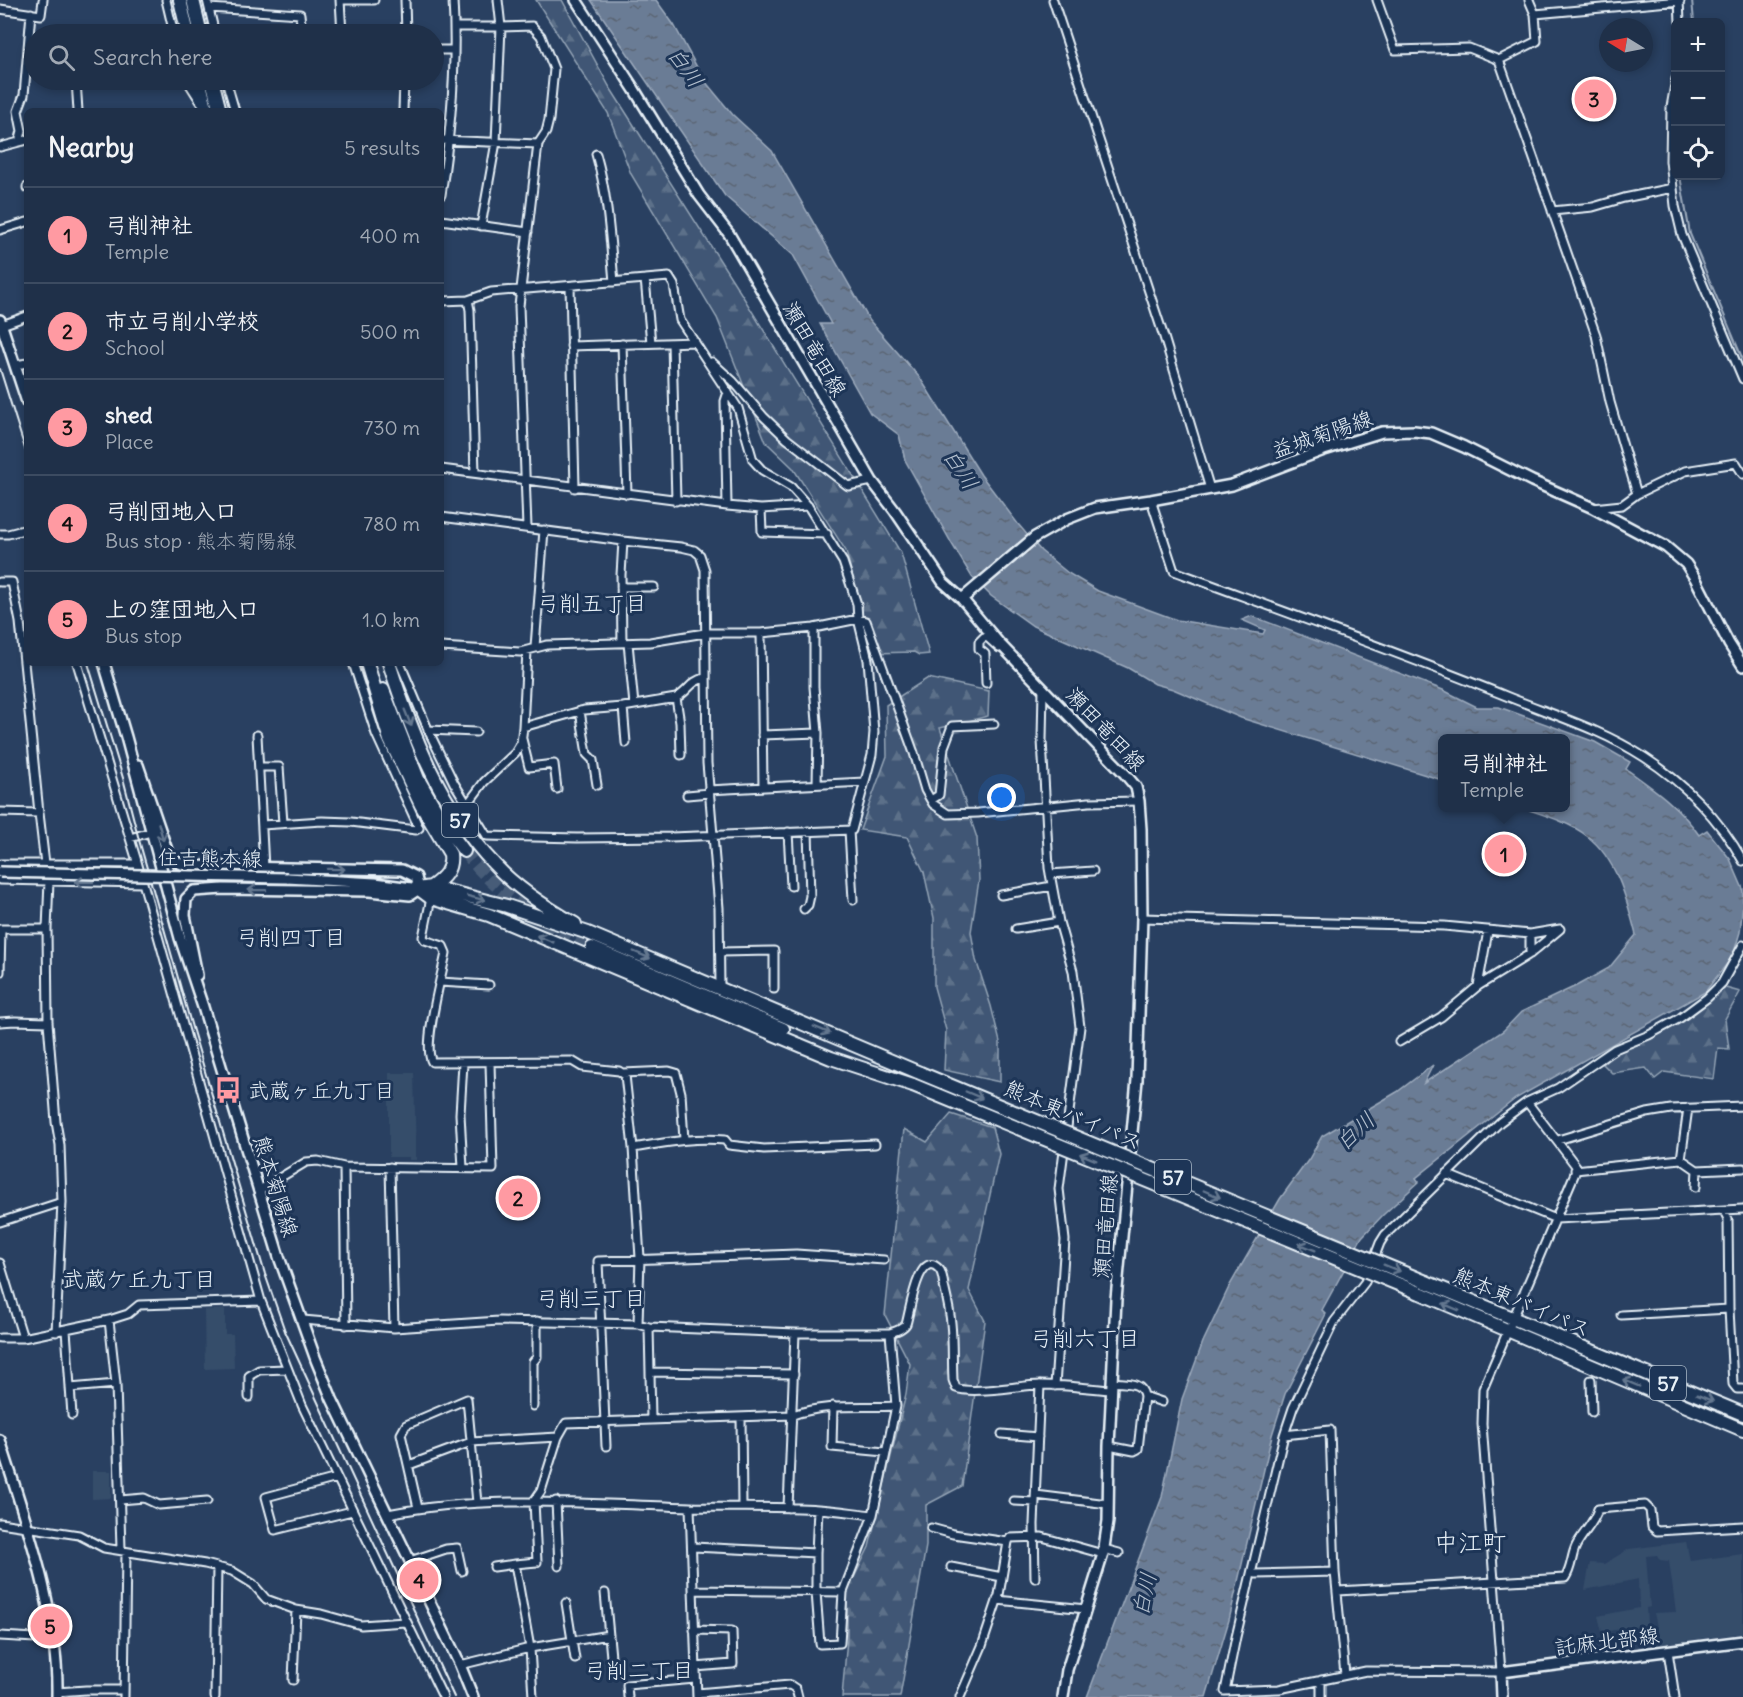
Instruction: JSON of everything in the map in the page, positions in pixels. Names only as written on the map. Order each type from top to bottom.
[{"type":"highway","points":[[180,0],[185,24]]},
{"type":"highway","points":[[193,0],[199,24]]},
{"type":"highway","points":[[202,90],[206,108]]},
{"type":"highway","points":[[215,90],[219,108]]},
{"type":"highway","points":[[368,666],[390,740],[421,805],[450,854],[451,862],[446,875],[427,892]]},
{"type":"highway","name":"57","points":[[375,666],[418,779],[446,827],[464,851]]},
{"type":"highway","name":"57","points":[[390,666],[404,710],[422,753],[459,819],[494,865],[548,908],[592,934]]},
{"type":"highway","points":[[504,922],[514,921],[524,912],[525,902],[518,885]]},
{"type":"highway","points":[[427,892],[507,906],[592,934]]},
{"type":"highway","name":"熊本東バイパス","points":[[427,892],[588,952],[831,1058],[913,1085],[1423,1288],[1513,1317],[1593,1353],[1743,1414]]},
{"type":"highway","points":[[588,952],[580,952],[580,947],[582,941],[592,934]]},
{"type":"highway","name":"熊本東バイパス","points":[[592,934],[1423,1288],[1507,1331],[1743,1430]]},
{"type":"main road","name":"瀬田竜田線","points":[[576,0],[699,195],[729,234],[872,481],[943,582],[962,599],[998,642],[1136,786],[1141,829],[1142,918],[1137,1080],[1117,1287],[1108,1504],[1104,1551],[1067,1670],[1064,1697]]},
{"type":"main road","points":[[1,322],[24,392]]},
{"type":"main road","name":"益城菊陽線","points":[[962,599],[1035,537],[1067,519],[1095,508],[1232,485],[1324,450],[1382,432],[1407,430],[1431,433],[1446,438],[1532,481],[1593,508],[1666,548],[1686,564],[1743,666]]},
{"type":"main road","name":"熊本菊陽線","points":[[105,666],[180,938],[258,1191],[316,1360],[332,1399],[460,1665],[473,1697]]},
{"type":"main road","points":[[126,737],[143,776],[168,853],[177,862],[196,867],[402,870],[416,877],[427,892],[410,895],[369,891],[215,889],[194,891],[186,899],[185,915],[203,1007]]},
{"type":"main road","name":"住吉熊本線","points":[[0,872],[287,878],[375,883],[427,892]]},
{"type":"main road","points":[[0,1440],[27,1526],[44,1593],[53,1639],[57,1695]]},
{"type":"main road","name":"託麻北部線","points":[[1501,1672],[1743,1641]]},
{"type":"main road","points":[[1501,1672],[1502,1697]]},
{"type":"street","points":[[0,9],[41,15],[43,0]]},
{"type":"street","points":[[166,0],[171,23],[184,20]]},
{"type":"street","points":[[207,0],[213,24]]},
{"type":"street","points":[[341,24],[340,0],[374,0]]},
{"type":"street","points":[[405,0],[406,24]]},
{"type":"street","points":[[444,174],[449,140],[454,50],[453,0]]},
{"type":"street","points":[[481,226],[496,142],[501,27],[498,0]]},
{"type":"street","points":[[1053,0],[1164,337],[1210,489]]},
{"type":"street","points":[[1377,0],[1395,50],[1469,48],[1499,60],[1537,41],[1535,14],[1529,0]]},
{"type":"street","points":[[1535,14],[1679,0],[1680,18]]},
{"type":"street","points":[[209,8],[300,14],[301,24]]},
{"type":"street","points":[[30,24],[31,13]]},
{"type":"street","points":[[455,27],[532,26],[541,36],[554,69],[546,132],[538,144],[519,306],[527,528]]},
{"type":"street","points":[[444,50],[454,50]]},
{"type":"street","points":[[1499,60],[1596,334],[1610,402],[1637,494]]},
{"type":"street","points":[[0,147],[23,141],[18,111],[24,90]]},
{"type":"street","points":[[77,90],[78,108]]},
{"type":"street","points":[[194,90],[206,108]]},
{"type":"street","points":[[229,90],[234,108]]},
{"type":"street","points":[[403,108],[404,90]]},
{"type":"street","points":[[1671,118],[1670,161],[1682,235],[1743,379]]},
{"type":"street","points":[[444,140],[538,144]]},
{"type":"street","points":[[596,154],[609,210],[614,282]]},
{"type":"street","points":[[1552,211],[1593,207],[1673,188]]},
{"type":"street","points":[[444,220],[528,232]]},
{"type":"street","points":[[0,230],[24,223]]},
{"type":"street","points":[[401,666],[453,783],[487,836],[586,838],[852,830],[872,755],[874,732],[868,660],[858,619],[857,604],[843,562],[808,506],[791,487],[762,470],[753,460],[738,408],[680,320],[674,285],[669,277],[491,292],[468,300],[444,301]]},
{"type":"street","points":[[645,279],[651,344]]},
{"type":"street","points":[[570,286],[575,488]]},
{"type":"street","points":[[468,300],[475,473]]},
{"type":"street","points":[[1,322],[24,317]]},
{"type":"street","points":[[571,346],[695,342]]},
{"type":"street","points":[[672,343],[676,501]]},
{"type":"street","points":[[622,344],[627,494]]},
{"type":"street","points":[[705,357],[733,381],[764,417],[787,439],[838,480],[848,486],[872,481]]},
{"type":"street","points":[[16,365],[24,364]]},
{"type":"street","points":[[727,506],[725,401],[728,392]]},
{"type":"street","points":[[1593,508],[1622,505],[1637,494],[1685,471],[1736,463],[1743,474]]},
{"type":"street","points":[[444,469],[676,501],[761,509],[808,506]]},
{"type":"street","points":[[1151,500],[1174,571],[1473,682],[1588,727],[1614,740],[1645,757],[1677,781],[1726,832],[1743,861]]},
{"type":"street","points":[[761,509],[762,532],[827,534]]},
{"type":"street","points":[[444,517],[681,547],[694,550],[700,555],[705,570],[705,678],[709,792],[720,952],[720,987]]},
{"type":"street","points":[[0,534],[24,530]]},
{"type":"street","points":[[535,647],[544,530]]},
{"type":"street","points":[[623,541],[621,587],[625,643],[634,705]]},
{"type":"street","points":[[0,582],[12,582],[20,622],[24,662]]},
{"type":"street","points":[[621,587],[654,587]]},
{"type":"street","points":[[444,647],[527,651],[535,647],[558,644],[651,642],[705,633],[761,633],[814,628],[858,619],[866,621],[914,753],[925,790],[933,804],[948,814],[1045,805],[1139,801]]},
{"type":"street","points":[[814,628],[814,687],[818,733],[817,784]]},
{"type":"street","points":[[761,633],[763,788]]},
{"type":"street","points":[[986,683],[985,654],[979,649],[979,642],[984,637],[988,638],[1056,705]]},
{"type":"street","points":[[527,651],[522,740],[529,767],[554,764],[557,789]]},
{"type":"street","points":[[24,666],[39,813],[49,881],[48,1022],[60,1145],[62,1202],[56,1332]]},
{"type":"street","points":[[78,666],[130,838],[261,1301],[286,1369],[405,1622],[443,1697]]},
{"type":"street","points":[[262,825],[322,821],[368,823],[416,830],[420,827],[397,784],[376,734],[354,666]]},
{"type":"street","points":[[523,727],[580,711],[623,707],[676,698],[695,681],[705,678]]},
{"type":"street","points":[[1043,690],[1042,740],[1050,874],[1059,922],[1073,971],[1080,1027],[1059,1189],[1065,1240],[1055,1386]]},
{"type":"street","points":[[676,698],[680,719],[681,755]]},
{"type":"street","points":[[623,707],[626,743]]},
{"type":"street","points":[[580,711],[587,754],[593,760],[597,785]]},
{"type":"street","points":[[931,800],[939,795],[944,747],[952,726],[994,724]]},
{"type":"street","points":[[428,730],[476,732]]},
{"type":"street","points":[[762,735],[818,733]]},
{"type":"street","points":[[257,735],[264,868]]},
{"type":"street","points":[[467,805],[484,782],[515,753],[522,740]]},
{"type":"street","points":[[259,767],[279,767],[283,823]]},
{"type":"street","points":[[687,795],[865,782]]},
{"type":"street","points":[[0,812],[39,813]]},
{"type":"street","points":[[849,830],[854,900]]},
{"type":"street","points":[[804,909],[808,905],[810,896],[808,831]]},
{"type":"street","points":[[130,838],[151,832]]},
{"type":"street","points":[[788,832],[791,886]]},
{"type":"street","points":[[0,864],[137,864]]},
{"type":"street","points":[[1050,874],[1093,871]]},
{"type":"street","points":[[0,880],[142,883]]},
{"type":"street","points":[[1001,895],[1052,886]]},
{"type":"street","points":[[427,892],[423,937],[441,944],[446,950],[432,1018],[429,1060],[463,1063],[572,1061],[584,1068],[623,1072],[669,1071],[676,1073],[681,1093],[684,1140]]},
{"type":"street","points":[[1142,918],[1444,926],[1530,934],[1560,929],[1530,954],[1478,986],[1441,1017],[1399,1042]]},
{"type":"street","points":[[1016,929],[1059,922]]},
{"type":"street","points":[[0,972],[1,929],[47,929]]},
{"type":"street","points":[[1478,986],[1488,931]]},
{"type":"street","points":[[1530,934],[1530,954]]},
{"type":"street","points":[[1527,1102],[1574,1160],[1575,1170],[1484,1389],[1482,1424],[1501,1672],[1366,1671],[1279,1689],[1225,1691],[1284,1435],[1293,1408],[1334,1322],[1365,1282],[1380,1243],[1500,1122],[1527,1102],[1558,1088],[1614,1049],[1649,1035],[1680,1018],[1707,998],[1722,983],[1743,945]]},
{"type":"street","points":[[720,952],[774,951],[774,989]]},
{"type":"street","points":[[440,982],[489,985]]},
{"type":"street","points":[[0,1022],[48,1022]]},
{"type":"street","points":[[463,1063],[460,1114],[463,1168]]},
{"type":"street","points":[[258,1191],[306,1162],[318,1161],[344,1167],[493,1169],[490,1063]]},
{"type":"street","points":[[623,1072],[627,1080],[640,1258],[638,1324]]},
{"type":"street","points":[[1558,1140],[1647,1113],[1688,1108],[1743,1106]]},
{"type":"street","points":[[1681,1159],[1688,1108]]},
{"type":"street","points":[[633,1148],[684,1140],[722,1140],[729,1144],[764,1149],[874,1144]]},
{"type":"street","points":[[1575,1170],[1681,1159],[1697,1170],[1743,1168]]},
{"type":"street","points":[[344,1167],[346,1325]]},
{"type":"street","points":[[390,1167],[393,1328]]},
{"type":"street","points":[[1696,1187],[1697,1170]]},
{"type":"street","points":[[1446,1174],[1556,1219],[1743,1209]]},
{"type":"street","points":[[0,1222],[62,1202]]},
{"type":"street","points":[[1724,1211],[1728,1219],[1729,1309],[1734,1384],[1737,1389],[1743,1389]]},
{"type":"street","points":[[606,1446],[598,1261],[796,1254],[884,1260]]},
{"type":"street","points":[[0,1263],[23,1338]]},
{"type":"street","points":[[303,1320],[393,1328],[499,1321],[638,1324],[649,1327],[795,1333],[890,1333],[906,1325],[910,1302],[917,1282],[925,1268],[931,1265],[936,1266],[942,1274],[950,1313],[953,1380],[956,1388],[961,1390],[1040,1385],[1140,1386],[1144,1396],[1138,1449],[1134,1451],[1109,1446]]},
{"type":"street","points":[[0,1338],[23,1338],[109,1320],[128,1314],[139,1305],[261,1301]]},
{"type":"street","points":[[1621,1315],[1729,1309]]},
{"type":"street","points":[[57,1695],[124,1693],[124,1551],[116,1384],[109,1320]]},
{"type":"street","points":[[533,1406],[533,1362],[537,1357],[537,1322]]},
{"type":"street","points":[[649,1327],[651,1419]]},
{"type":"street","points":[[66,1330],[72,1415]]},
{"type":"street","points":[[788,1508],[795,1333]]},
{"type":"street","points":[[818,1509],[816,1592],[820,1644],[840,1643],[843,1592],[873,1515],[896,1406],[890,1333]]},
{"type":"street","points":[[249,1397],[247,1386],[249,1376],[259,1370],[286,1369]]},
{"type":"street","points":[[650,1372],[794,1374]]},
{"type":"street","points":[[1591,1380],[1592,1412]]},
{"type":"street","points":[[70,1388],[116,1384]]},
{"type":"street","points":[[1035,1578],[1040,1385]]},
{"type":"street","points":[[239,1388],[247,1386]]},
{"type":"street","points":[[1144,1396],[1162,1402]]},
{"type":"street","points":[[418,1508],[401,1434],[406,1425],[467,1399],[477,1503]]},
{"type":"street","points":[[494,1566],[537,1562],[534,1501],[541,1491],[558,1437],[567,1423],[793,1415],[811,1409],[833,1406],[896,1406]]},
{"type":"street","points":[[833,1406],[832,1447],[885,1452]]},
{"type":"street","points":[[741,1417],[742,1508]]},
{"type":"street","points":[[1284,1435],[1330,1430],[1335,1572],[1345,1675]]},
{"type":"street","points":[[1002,1434],[1038,1437]]},
{"type":"street","points":[[409,1466],[471,1442],[558,1437]]},
{"type":"street","points":[[337,1478],[266,1497],[275,1530],[352,1511]]},
{"type":"street","points":[[120,1500],[144,1498],[159,1504],[207,1501]]},
{"type":"street","points":[[1014,1501],[1036,1498],[1108,1504]]},
{"type":"street","points":[[388,1514],[418,1508],[477,1503],[556,1501],[690,1507],[818,1509],[873,1515]]},
{"type":"street","points":[[556,1501],[559,1566]]},
{"type":"street","points":[[1338,1591],[1565,1578],[1569,1572],[1576,1546],[1595,1519],[1598,1509],[1645,1505],[1650,1510],[1652,1527],[1657,1531],[1743,1526]]},
{"type":"street","points":[[690,1507],[697,1695],[790,1684],[796,1689],[798,1697]]},
{"type":"street","points":[[0,1522],[79,1535],[104,1548],[232,1570],[254,1584],[266,1599],[296,1610],[361,1625],[405,1622]]},
{"type":"street","points":[[931,1528],[953,1534],[1008,1542]]},
{"type":"street","points":[[960,1697],[982,1646],[997,1600],[1008,1542],[1012,1538],[1042,1537],[1119,1553]]},
{"type":"street","points":[[693,1547],[816,1553]]},
{"type":"street","points":[[410,1561],[446,1549],[457,1548],[462,1571]]},
{"type":"street","points":[[515,1564],[530,1648],[533,1697]]},
{"type":"street","points":[[215,1697],[217,1567]]},
{"type":"street","points":[[951,1567],[1002,1577]]},
{"type":"street","points":[[1256,1574],[1335,1572]]},
{"type":"street","points":[[693,1590],[843,1592]]},
{"type":"street","points":[[605,1593],[611,1657]]},
{"type":"street","points":[[997,1600],[1086,1609]]},
{"type":"street","points":[[566,1603],[575,1659]]},
{"type":"street","points":[[293,1680],[296,1610]]},
{"type":"street","points":[[694,1630],[732,1631],[733,1664],[695,1667]]},
{"type":"street","points":[[460,1665],[530,1648],[609,1635]]},
{"type":"street","points":[[0,1636],[53,1639]]},
{"type":"street","points":[[1668,1652],[1675,1697]]},
{"type":"street","points":[[628,1697],[627,1685],[695,1678]]},
{"type":"street","points":[[1321,1680],[1322,1697]]},
{"type":"shaded area","points":[[389,1073],[414,1073],[416,1160],[409,1160],[409,1157],[389,1157]]},
{"type":"shaded area","points":[[225,1309],[225,1334],[233,1334],[234,1368],[205,1369],[204,1310]]},
{"type":"shaded area","points":[[92,1471],[111,1471],[111,1498],[92,1499]]},
{"type":"shaded area","points":[[1686,1542],[1690,1561],[1743,1554],[1743,1633],[1661,1644],[1654,1613],[1676,1612],[1669,1561],[1660,1560],[1657,1555],[1646,1556],[1650,1607],[1646,1608],[1647,1625],[1602,1632],[1598,1616],[1639,1608],[1638,1579],[1585,1590],[1590,1563],[1604,1564],[1629,1549]]},
{"type":"green space","points":[[536,0],[562,0],[609,86],[742,295],[901,553],[929,654],[872,653],[846,551],[793,468],[766,442],[717,318],[631,174],[608,113]]},
{"type":"green space","points":[[928,678],[989,691],[988,716],[940,728],[977,838],[979,880],[971,932],[976,960],[1000,1042],[1000,1082],[944,1070],[946,1030],[934,987],[934,918],[924,872],[907,837],[860,830],[887,756],[886,705]]},
{"type":"green space","points":[[1722,987],[1740,992],[1725,1019],[1729,1049],[1718,1048],[1714,1079],[1664,1072],[1655,1079],[1646,1068],[1612,1073],[1603,1064],[1617,1052],[1687,1018]]},
{"type":"green space","points":[[951,1114],[992,1127],[999,1154],[969,1290],[985,1321],[962,1486],[926,1505],[926,1546],[900,1697],[842,1697],[847,1639],[847,1592],[869,1547],[906,1394],[910,1364],[885,1315],[904,1129],[927,1142]]},
{"type":"water","name":"白川","points":[[591,0],[656,0],[674,25],[704,80],[733,115],[772,151],[870,321],[920,378],[981,475],[1018,524],[1041,551],[1068,573],[1098,591],[1177,620],[1263,634],[1265,630],[1242,620],[1252,616],[1443,690],[1477,707],[1499,707],[1595,742],[1630,762],[1626,769],[1675,807],[1699,835],[1707,830],[1730,859],[1743,889],[1740,932],[1733,956],[1705,992],[1515,1099],[1416,1178],[1419,1182],[1362,1237],[1322,1310],[1326,1314],[1285,1394],[1272,1435],[1229,1620],[1206,1697],[1087,1697],[1162,1497],[1182,1399],[1203,1342],[1230,1285],[1280,1199],[1309,1159],[1322,1136],[1397,1092],[1433,1065],[1424,1083],[1503,1031],[1521,1012],[1609,968],[1636,935],[1624,894],[1613,868],[1597,845],[1580,831],[1536,812],[1570,812],[1570,734],[1438,734],[1438,779],[1241,718],[1173,689],[1155,684],[1128,668],[1033,626],[991,596],[972,577],[952,544],[905,460],[899,435],[870,413],[820,324],[831,324],[793,255],[725,196]]},
{"type":"waterway","points":[[1692,0],[1694,18]]},
{"type":"waterway","points":[[1681,180],[1690,234],[1743,360]]},
{"type":"tunnel","points":[[464,851],[506,895],[539,919],[592,948]]},
{"type":"railway","points":[[0,369],[24,445]]},
{"type":"railway","points":[[89,666],[123,778],[193,1031],[265,1274],[285,1331],[454,1697]]},
{"type":"place","name":"shed","points":[[1594,99]]},
{"type":"place","name":"弓削神社","points":[[1504,854]]},
{"type":"place","name":"武蔵ヶ丘九丁目","points":[[228,1090]]},
{"type":"place","name":"市立弓削小学校","points":[[518,1198]]},
{"type":"place","name":"弓削団地入口","points":[[419,1580]]},
{"type":"place","name":"上の窪団地入口","points":[[50,1626]]},
{"type":"district","name":"弓削五丁目","points":[[592,603]]},
{"type":"district","name":"弓削四丁目","points":[[291,937]]},
{"type":"district","name":"武蔵ケ丘九丁目","points":[[139,1279]]},
{"type":"district","name":"弓削三丁目","points":[[591,1298]]},
{"type":"district","name":"弓削六丁目","points":[[1085,1338]]},
{"type":"district","name":"中江町","points":[[1470,1542]]},
{"type":"district","name":"弓削二丁目","points":[[639,1670]]}]
